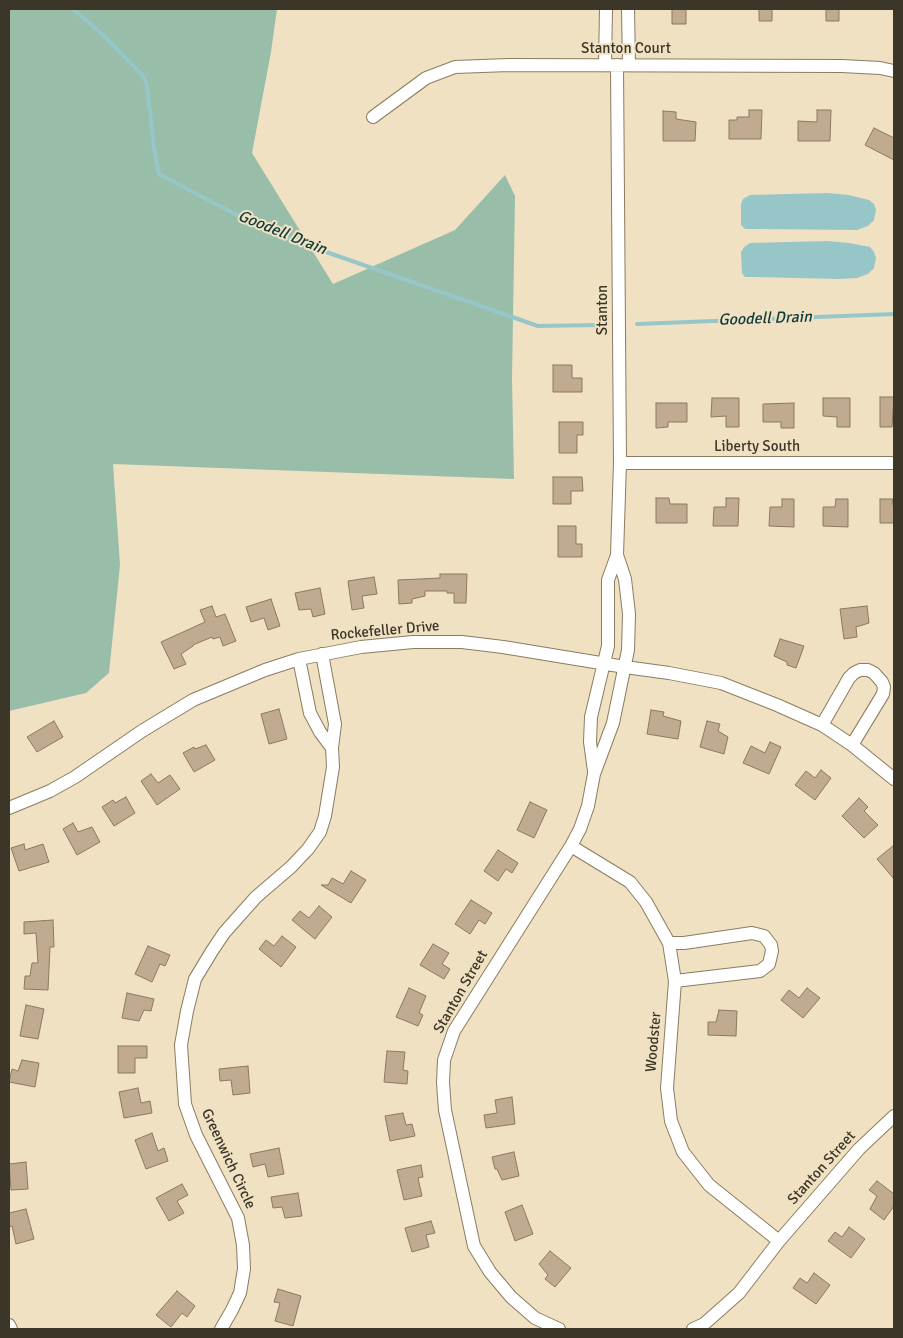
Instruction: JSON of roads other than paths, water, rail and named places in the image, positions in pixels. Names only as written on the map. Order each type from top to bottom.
[{"type":"street","points":[[606,9],[617,65]]},
{"type":"street","points":[[617,65],[628,9]]},
{"type":"street","name":"Stanton Court","points":[[373,117],[426,78],[455,68],[509,65],[842,66],[880,68],[894,71]]},
{"type":"street","name":"Stanton","points":[[616,555],[620,463],[617,65]]},
{"type":"street","name":"Liberty South","points":[[620,463],[894,463]]},
{"type":"street","name":"Stanton Street","points":[[594,774],[590,742],[591,717],[608,646],[608,580],[616,555]]},
{"type":"street","name":"Stanton Street","points":[[558,1329],[536,1318],[511,1297],[490,1272],[474,1246],[445,1110],[444,1060],[454,1031],[571,846],[580,829],[588,806],[594,774],[614,723],[628,650],[629,614],[626,578],[616,555]]},
{"type":"street","name":"Rockefeller Drive","points":[[9,808],[50,791],[76,777],[142,731],[193,700],[265,670],[298,659],[322,654],[361,647],[413,642],[462,642],[503,646],[721,683],[822,725],[852,745],[894,779]]},
{"type":"street","name":"Greenwich Circle","points":[[221,1329],[240,1293],[244,1269],[244,1245],[238,1218],[196,1135],[185,1104],[182,1045],[187,1011],[195,979],[224,933],[256,897],[291,867],[320,832],[330,793],[333,767],[332,748],[336,724],[322,654]]},
{"type":"street","points":[[298,659],[310,713],[320,732],[332,748]]},
{"type":"street","points":[[822,725],[848,678],[860,670],[868,670],[874,673],[882,682],[884,687],[883,694],[852,745]]},
{"type":"street","name":"Woodster","points":[[571,846],[630,882],[646,902],[669,943],[675,980],[667,1088],[670,1121],[683,1152],[708,1185],[779,1241]]},
{"type":"street","points":[[669,943],[684,943],[752,933],[764,936],[771,945],[772,951],[769,964],[760,970],[675,980]]},
{"type":"street","name":"Stanton Street","points":[[693,1329],[704,1324],[739,1293],[779,1241],[859,1150],[894,1116]]},
{"type":"street","points":[[9,1325],[11,1329]]},
{"type":"water","points":[[827,193],[849,195],[869,200],[874,204],[876,210],[874,220],[868,226],[857,230],[745,229],[741,225],[741,204],[743,199],[750,195]]},
{"type":"water","points":[[827,241],[870,247],[876,258],[874,268],[868,274],[857,278],[839,279],[745,277],[742,273],[741,252],[750,243]]},
{"type":"waterway","name":"Goodell Drain","points":[[73,9],[103,35],[144,77],[147,86],[159,174],[233,213],[292,240],[538,326],[599,325]]},
{"type":"waterway","name":"Goodell Drain","points":[[637,324],[894,314]]}]
